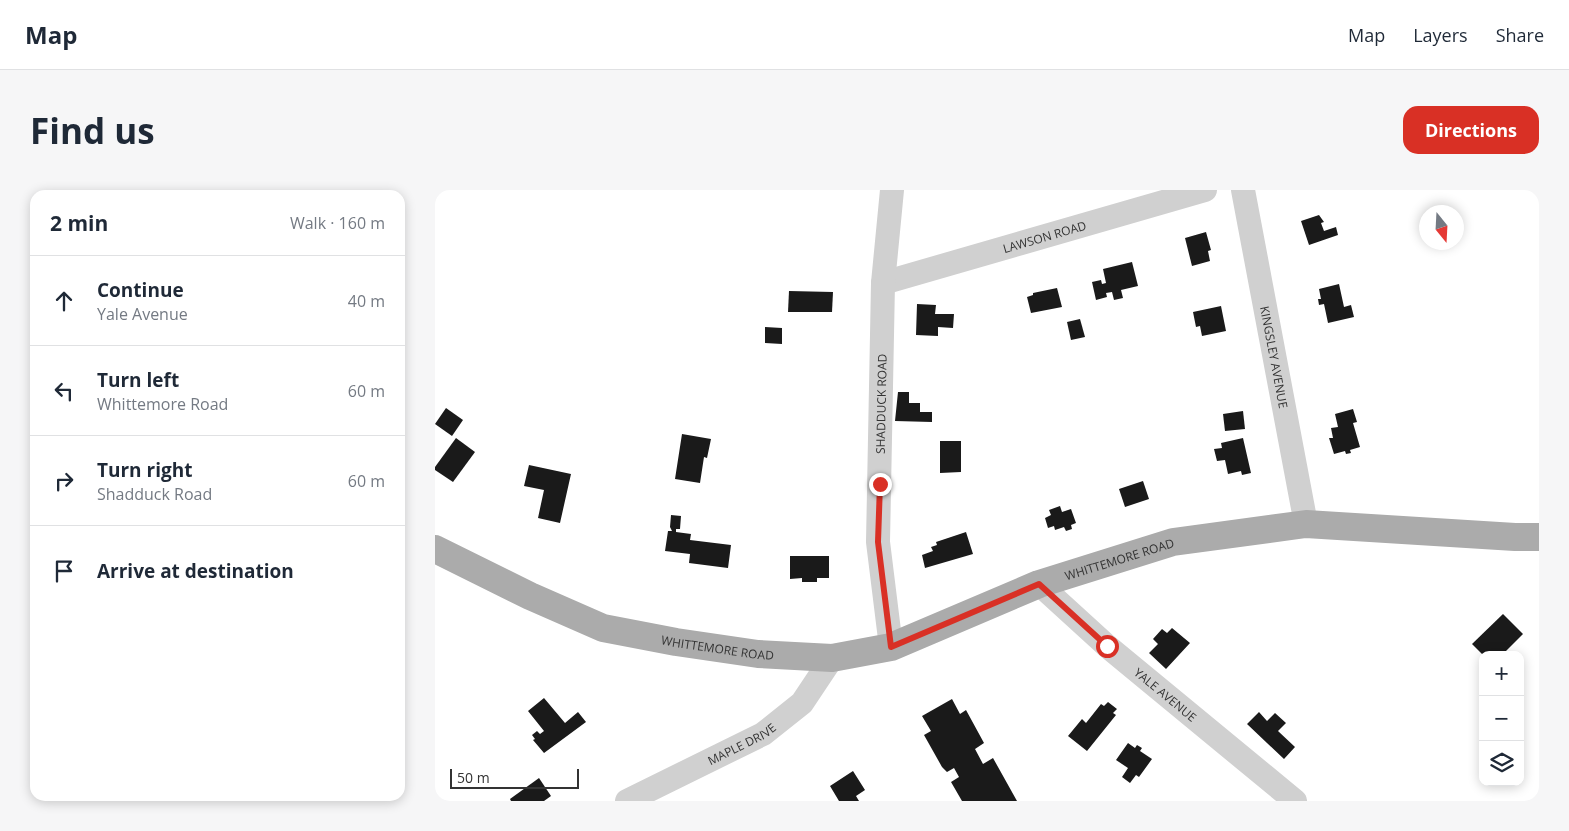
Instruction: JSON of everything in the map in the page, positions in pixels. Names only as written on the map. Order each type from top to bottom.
[{"type":"main road","name":"WHITTEMORE ROAD","points":[[435,548],[530,596],[603,628],[676,642],[758,654],[833,658],[891,647],[1039,584],[1173,542],[1306,524],[1515,537],[1539,536]]},
{"type":"street","name":"SHADDUCK ROAD","points":[[891,647],[878,542],[883,283],[892,190]]},
{"type":"street","name":"LAWSON ROAD","points":[[883,283],[1205,190]]},
{"type":"street","name":"KINGSLEY AVENUE","points":[[1243,190],[1306,524]]},
{"type":"street","name":"YALE AVENUE","points":[[1039,584],[1107,646],[1295,801]]},
{"type":"street","name":"MAPLE DRIVE","points":[[627,801],[763,734],[802,703],[833,658]]},
{"type":"building","points":[[1319,215],[1324,222],[1321,223],[1324,231],[1336,227],[1338,235],[1309,245],[1301,221]]},
{"type":"building","points":[[1206,232],[1211,250],[1208,251],[1210,261],[1192,266],[1185,238]]},
{"type":"building","points":[[1132,262],[1138,286],[1121,290],[1123,298],[1114,300],[1112,292],[1106,293],[1107,297],[1096,300],[1092,282],[1101,280],[1102,284],[1106,283],[1103,269]]},
{"type":"building","points":[[1339,284],[1344,307],[1351,305],[1354,317],[1328,323],[1324,304],[1319,305],[1318,299],[1321,299],[1319,289]]},
{"type":"building","points":[[1057,288],[1062,307],[1031,313],[1027,297],[1033,295],[1033,293]]},
{"type":"building","points":[[789,291],[833,292],[832,312],[788,312]]},
{"type":"building","points":[[917,304],[936,305],[935,314],[954,314],[953,328],[938,327],[938,336],[916,335]]},
{"type":"building","points":[[1221,306],[1226,331],[1202,336],[1200,326],[1196,327],[1193,312]]},
{"type":"building","points":[[1080,319],[1085,337],[1071,340],[1067,322]]},
{"type":"building","points":[[765,327],[782,328],[782,344],[765,343]]},
{"type":"building","points":[[898,392],[909,392],[909,403],[920,403],[920,412],[932,412],[932,422],[895,421]]},
{"type":"building","points":[[446,408],[463,420],[452,436],[435,424]]},
{"type":"building","points":[[1353,409],[1357,422],[1353,423],[1360,447],[1350,450],[1351,453],[1346,454],[1345,451],[1334,454],[1329,438],[1333,438],[1331,428],[1338,427],[1335,414]]},
{"type":"building","points":[[1243,411],[1245,429],[1225,431],[1223,414]]},
{"type":"building","points":[[682,434],[711,439],[707,458],[704,457],[700,483],[675,479]]},
{"type":"building","points":[[456,438],[475,452],[453,482],[435,470],[435,467]]},
{"type":"building","points":[[1243,438],[1251,473],[1242,475],[1241,471],[1228,474],[1225,460],[1217,461],[1214,449],[1222,448],[1221,443]]},
{"type":"building","points":[[940,441],[961,441],[961,472],[940,473]]},
{"type":"building","points":[[529,465],[571,474],[560,523],[538,518],[544,490],[524,486]]},
{"type":"building","points":[[1143,481],[1149,499],[1125,507],[1119,489]]},
{"type":"building","points":[[1060,506],[1062,512],[1071,509],[1076,523],[1071,525],[1072,529],[1066,531],[1064,527],[1055,530],[1054,526],[1048,528],[1045,518],[1051,515],[1049,510]]},
{"type":"building","points":[[671,515],[681,516],[680,529],[676,529],[676,532],[691,534],[690,540],[731,545],[728,568],[689,563],[690,554],[665,551],[668,531],[672,531],[670,527]]},
{"type":"building","points":[[966,532],[973,554],[925,568],[922,555],[933,551],[931,547],[937,545],[936,542]]},
{"type":"building","points":[[790,556],[829,556],[829,578],[817,578],[817,582],[802,582],[802,578],[790,579]]},
{"type":"building","points":[[1503,614],[1523,634],[1506,651],[1479,651],[1472,644]]},
{"type":"building","points":[[1172,628],[1190,643],[1166,669],[1149,653],[1158,644],[1153,639],[1162,629],[1167,633]]},
{"type":"building","points":[[544,698],[565,723],[578,712],[586,722],[544,753],[533,740],[535,739],[532,735],[537,731],[540,734],[544,731],[528,711]]},
{"type":"building","points":[[952,699],[960,714],[966,710],[984,743],[975,749],[983,764],[993,758],[1017,801],[962,801],[951,782],[959,777],[954,768],[947,772],[942,767],[924,735],[931,731],[922,716]]},
{"type":"building","points":[[1108,702],[1117,709],[1113,713],[1116,715],[1087,751],[1068,736],[1082,719],[1086,723],[1101,704],[1104,706]]},
{"type":"building","points":[[1259,712],[1267,721],[1275,713],[1286,723],[1278,731],[1295,747],[1284,759],[1247,724]]},
{"type":"building","points":[[1128,743],[1135,748],[1137,745],[1142,748],[1140,751],[1152,759],[1139,777],[1136,775],[1130,783],[1122,777],[1128,768],[1116,760]]},
{"type":"building","points":[[853,771],[865,790],[856,796],[859,801],[839,801],[830,786]]},
{"type":"building","points":[[539,778],[551,796],[544,801],[511,801],[510,799]]},
{"type":"route","points":[[880,484],[878,542],[891,647],[1039,584],[1107,646]]}]
